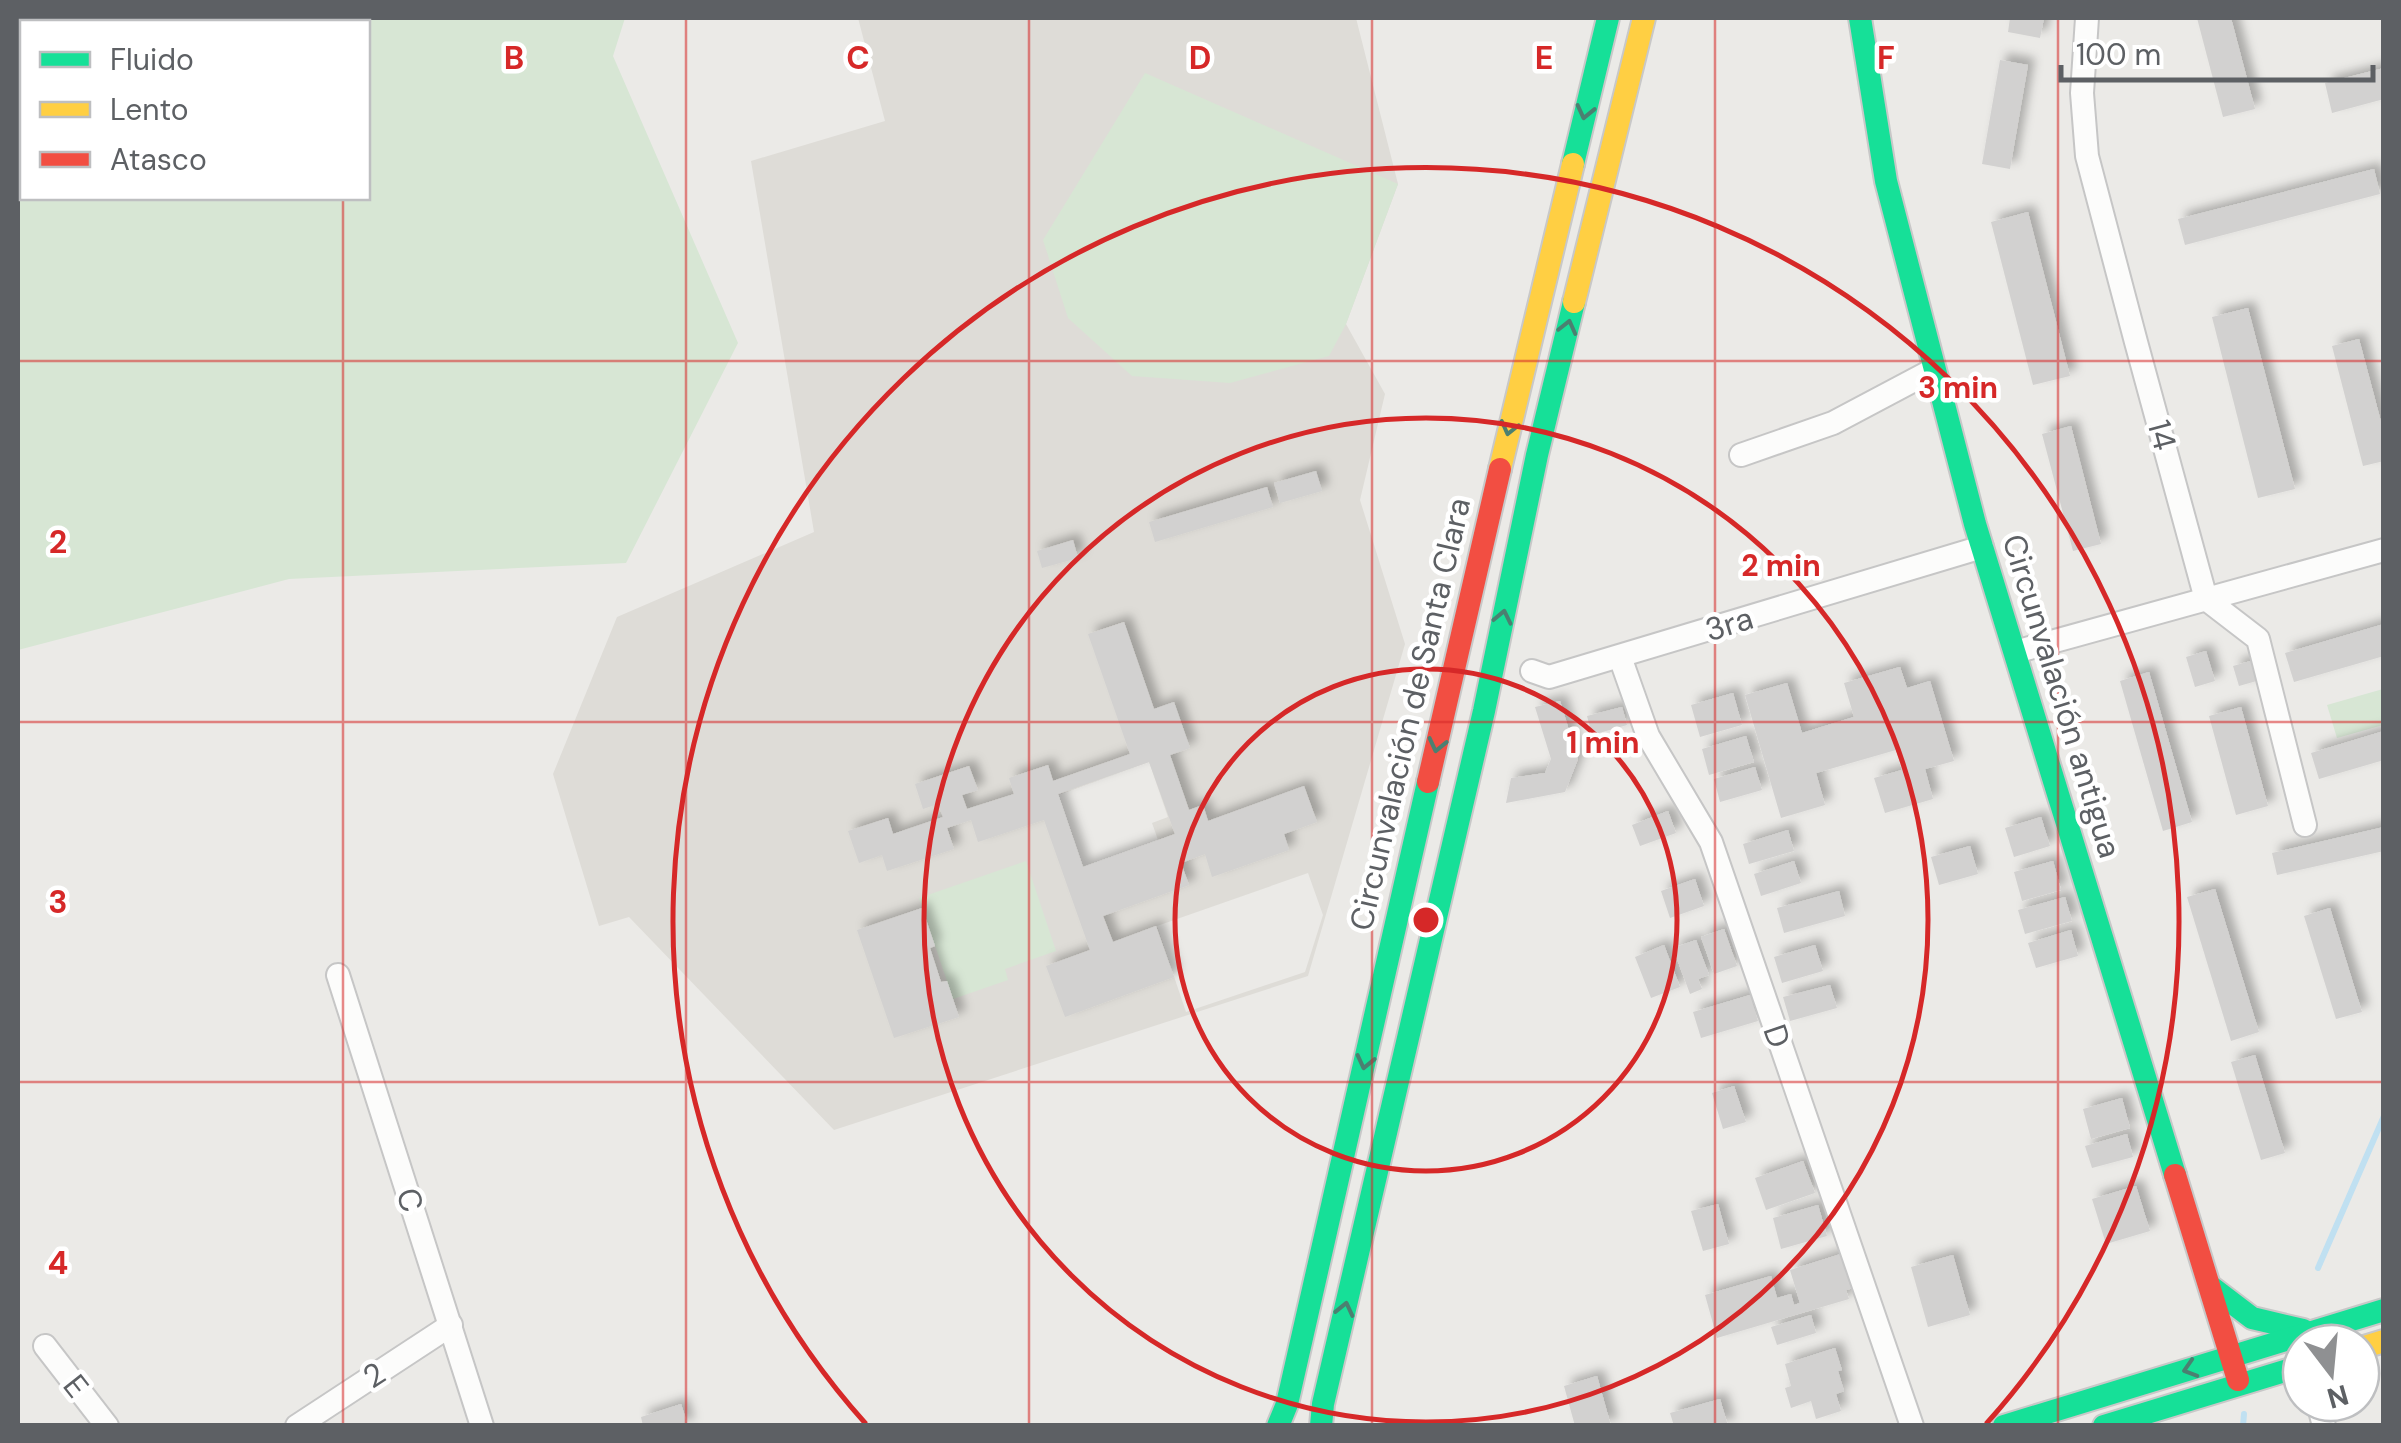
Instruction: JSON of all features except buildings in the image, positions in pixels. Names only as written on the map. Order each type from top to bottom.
[{"type":"main road","name":"Circunvalación de Santa Clara","points":[[1278,1426],[1287,1404],[1492,502],[1608,18]]},
{"type":"main road","name":"Circunvalación de Santa Clara","points":[[1321,1426],[1327,1385],[1484,710],[1537,455],[1644,18]]},
{"type":"main road","name":"Circunvalación antigua","points":[[1860,18],[1886,181],[1982,547],[2239,1384]]},
{"type":"main road","points":[[2210,1286],[2234,1310],[2268,1327],[2281,1328]]},
{"type":"main road","points":[[2342,1323],[2384,1310]]},
{"type":"main road","points":[[2004,1426],[2281,1342]]},
{"type":"main road","points":[[2104,1426],[2281,1372]]},
{"type":"street","name":"14","points":[[2087,18],[2082,92],[2087,156],[2206,599]]},
{"type":"street","points":[[1740,455],[1833,423],[1933,370]]},
{"type":"street","name":"3ra","points":[[1532,671],[1549,677],[1982,547]]},
{"type":"street","points":[[2014,652],[2384,550]]},
{"type":"street","points":[[2206,599],[2258,639],[2305,825]]},
{"type":"street","name":"D","points":[[1620,657],[1648,736],[1711,842],[1912,1426]]},
{"type":"street","name":"C","points":[[338,975],[482,1426]]},
{"type":"street","name":"2","points":[[297,1426],[451,1325]]},
{"type":"street","name":"E","points":[[45,1346],[107,1426]]},
{"type":"shaded area","points":[[858,18],[1356,18],[1398,184],[1346,324],[1385,394],[1360,500],[1405,644],[1308,976],[834,1130],[629,917],[599,926],[553,774],[617,617],[814,532],[751,161],[885,121]],"holes":[[[1149,762],[1168,817],[1152,823],[1158,840],[1083,867],[1058,795]],[[1308,873],[1323,915],[1305,972],[1186,1012],[1157,926]]]},
{"type":"green space","points":[[18,18],[625,18],[613,56],[738,343],[626,563],[289,579],[18,650]]},
{"type":"green space","points":[[1145,73],[1398,184],[1346,324],[1329,356],[1230,383],[1132,376],[1068,318],[1043,240]]},
{"type":"green space","points":[[2383,689],[2383,725],[2337,738],[2327,705]]},
{"type":"green space","points":[[1026,861],[1056,951],[1005,969],[1008,980],[953,999],[919,898]]},
{"type":"waterway","points":[[2318,1268],[2384,1116]]},
{"type":"waterway","points":[[2243,1426],[2244,1414]]},
{"type":"traffic: fast","points":[[1573,164],[1608,18]]},
{"type":"traffic: fast","points":[[1860,18],[1886,181],[1975,524],[2175,1175]]},
{"type":"traffic: fast","points":[[1321,1426],[1574,302]]},
{"type":"traffic: fast","points":[[1278,1426],[1287,1404],[1428,782]]},
{"type":"traffic: fast","points":[[2210,1286],[2252,1318],[2281,1325]]},
{"type":"traffic: fast","points":[[2004,1426],[2384,1310]]},
{"type":"traffic: fast","points":[[2104,1426],[2281,1372]]},
{"type":"traffic: slow","points":[[1574,302],[1644,18]]},
{"type":"traffic: slow","points":[[1500,469],[1573,164]]},
{"type":"traffic: jam","points":[[1428,782],[1500,469]]},
{"type":"traffic: jam","points":[[2175,1175],[2238,1380]]}]
